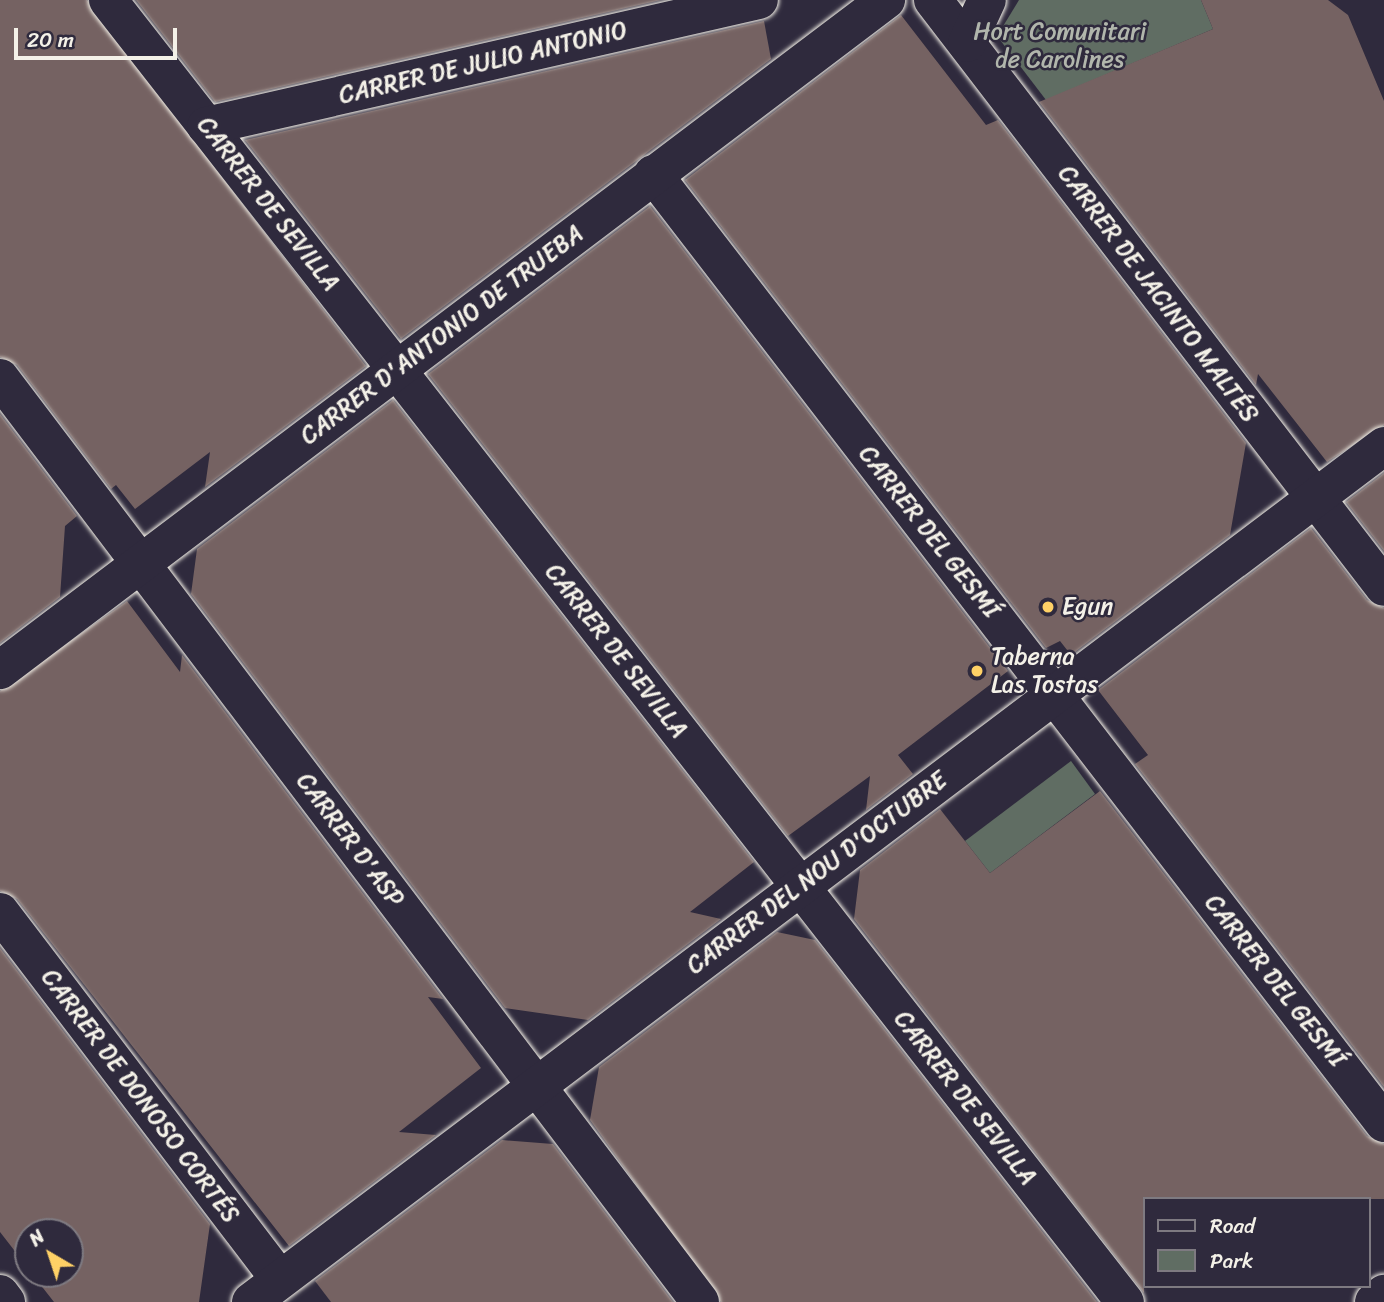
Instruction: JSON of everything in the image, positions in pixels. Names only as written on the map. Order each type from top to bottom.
[{"type":"street","name":"CARRER DE SEVILLA","points":[[108,0],[1125,1302]]},
{"type":"street","name":"CARRER DE JULIO ANTONIO","points":[[206,126],[759,0]]},
{"type":"street","name":"CARRER D'ANTONIO DE TRUEBA","points":[[0,670],[886,0]]},
{"type":"street","name":"CARRER DE JACINTO MALTÉS","points":[[933,0],[1384,587]]},
{"type":"street","points":[[967,43],[988,0]]},
{"type":"street","name":"CARRER DEL GESMÍ","points":[[653,174],[1384,1123]]},
{"type":"street","name":"CARRER D'ASP","points":[[0,378],[143,563],[533,1086],[699,1302]]},
{"type":"street","name":"CARRER DEL NOU D'OCTUBRE","points":[[266,1291],[533,1086],[801,888],[1054,693],[1384,446]]},
{"type":"street","name":"CARRER DE DONOSO CORTÉS","points":[[0,912],[266,1291]]},
{"type":"street","points":[[0,1294],[6,1302]]},
{"type":"street","points":[[1374,1302],[1384,1294]]},
{"type":"green space","name":"Hort Comunitari de Carolines","points":[[1019,0],[1201,0],[1213,29],[1046,100],[997,36]]},
{"type":"green space","points":[[1071,761],[1095,794],[990,873],[965,841]]},
{"type":"building","points":[[0,0],[87,0],[366,366],[205,487],[210,452],[135,509],[116,485],[111,489],[17,365],[0,357]]},
{"type":"building","points":[[136,0],[661,0],[215,102]]},
{"type":"building","points":[[1201,0],[1328,0],[1348,15],[1384,101],[1384,425],[1327,462],[1258,374],[1256,385],[1039,102],[1213,29]]},
{"type":"building","points":[[901,15],[986,125],[998,120],[1246,443],[1230,535],[1071,655],[1060,641],[1046,648],[685,180]]},
{"type":"building","points":[[764,21],[771,59],[401,339],[245,140]]},
{"type":"building","points":[[650,206],[1008,671],[898,755],[913,774],[866,810],[870,776],[788,836],[428,374]]},
{"type":"building","points":[[393,400],[754,862],[690,912],[721,919],[588,1020],[505,1008],[191,594],[197,549]]},
{"type":"building","points":[[0,414],[77,516],[65,526],[60,597],[0,643]]},
{"type":"building","points":[[1384,473],[1384,551],[1346,502]]},
{"type":"building","points":[[1311,528],[1367,600],[1384,608],[1384,1087],[1135,764],[1148,755],[1098,690]]},
{"type":"building","points":[[127,601],[180,672],[182,655],[443,999],[428,997],[481,1068],[399,1132],[436,1135],[289,1246],[17,899],[0,891],[0,691]]},
{"type":"building","points":[[1100,791],[1367,1136],[1384,1144],[1384,1199],[1142,1197],[1144,1293],[854,919],[860,870],[940,809],[990,873]]},
{"type":"building","points":[[777,932],[815,940],[1097,1302],[721,1302],[590,1120],[599,1067]]},
{"type":"building","points":[[0,948],[210,1224],[199,1302],[54,1302],[43,1288],[84,1288],[84,1218],[14,1218],[14,1250],[0,1232]]},
{"type":"building","points":[[502,1140],[553,1144],[673,1302],[331,1302],[315,1281]]},
{"type":"place","name":"Egun","points":[[1048,607]]},
{"type":"place","name":"Taberna Las Tostas","points":[[977,671]]}]
